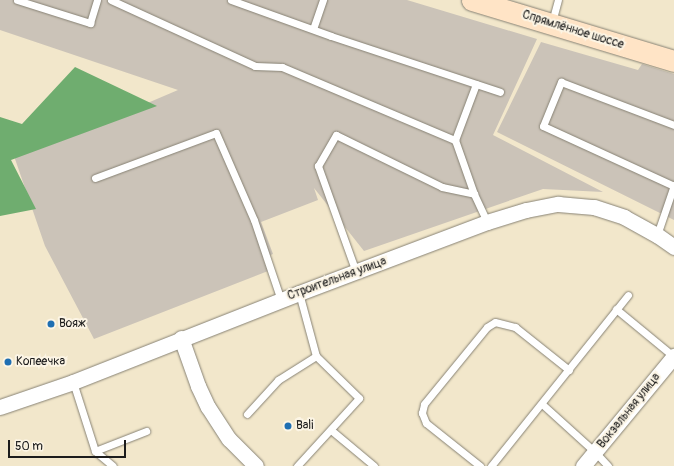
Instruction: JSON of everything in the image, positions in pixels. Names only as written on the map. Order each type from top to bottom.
[{"type":"main road","name":"Спрямлённое шоссе","points":[[472,0],[674,61]]},
{"type":"street","name":"Строительная улица","points":[[0,407],[73,382],[181,338],[487,222],[526,210],[558,204],[594,207],[624,217],[657,235],[674,247]]},
{"type":"street","points":[[181,338],[198,386],[208,407],[229,439],[256,466]]},
{"type":"street","name":"Вокзальная улица","points":[[583,466],[674,356]]},
{"type":"lane","points":[[17,0],[90,23],[97,0]]},
{"type":"lane","points":[[111,0],[255,66],[282,67],[455,140]]},
{"type":"lane","points":[[231,0],[500,92]]},
{"type":"lane","points":[[313,29],[323,0]]},
{"type":"lane","points":[[551,24],[558,0]]},
{"type":"lane","points":[[657,235],[674,186],[543,126],[561,82],[674,125]]},
{"type":"lane","points":[[476,84],[455,140],[474,194],[487,222]]},
{"type":"lane","points":[[95,178],[216,133],[254,220],[281,300]]},
{"type":"lane","points":[[356,272],[318,166],[336,135],[442,187],[474,194]]},
{"type":"lane","points":[[297,466],[359,398],[316,356],[299,293]]},
{"type":"lane","points":[[491,466],[628,295]]},
{"type":"lane","points":[[616,309],[674,356]]},
{"type":"lane","points":[[480,466],[426,423],[422,413],[424,404],[488,327],[496,322],[515,327],[569,370]]},
{"type":"lane","points":[[247,414],[278,380],[316,356]]},
{"type":"lane","points":[[73,382],[96,451],[113,466]]},
{"type":"lane","points":[[542,404],[595,452],[608,466]]},
{"type":"lane","points":[[331,430],[374,466]]},
{"type":"lane","points":[[96,451],[146,431]]},
{"type":"shaded area","points":[[0,0],[407,0],[537,39],[493,135],[603,192],[543,189],[364,251],[314,188],[318,200],[261,222],[273,254],[263,258],[268,271],[94,339],[45,246],[14,156],[103,122],[178,90],[0,30]]},
{"type":"shaded area","points":[[541,42],[638,70],[642,64],[674,74],[674,220],[497,132]]},
{"type":"green space","points":[[75,67],[157,106],[11,160],[36,209],[0,216],[0,117],[22,124]]},
{"type":"place","name":"Вояж","points":[[51,324]]},
{"type":"place","name":"Копеечка","points":[[8,362]]},
{"type":"place","name":"Bali","points":[[288,426]]}]
